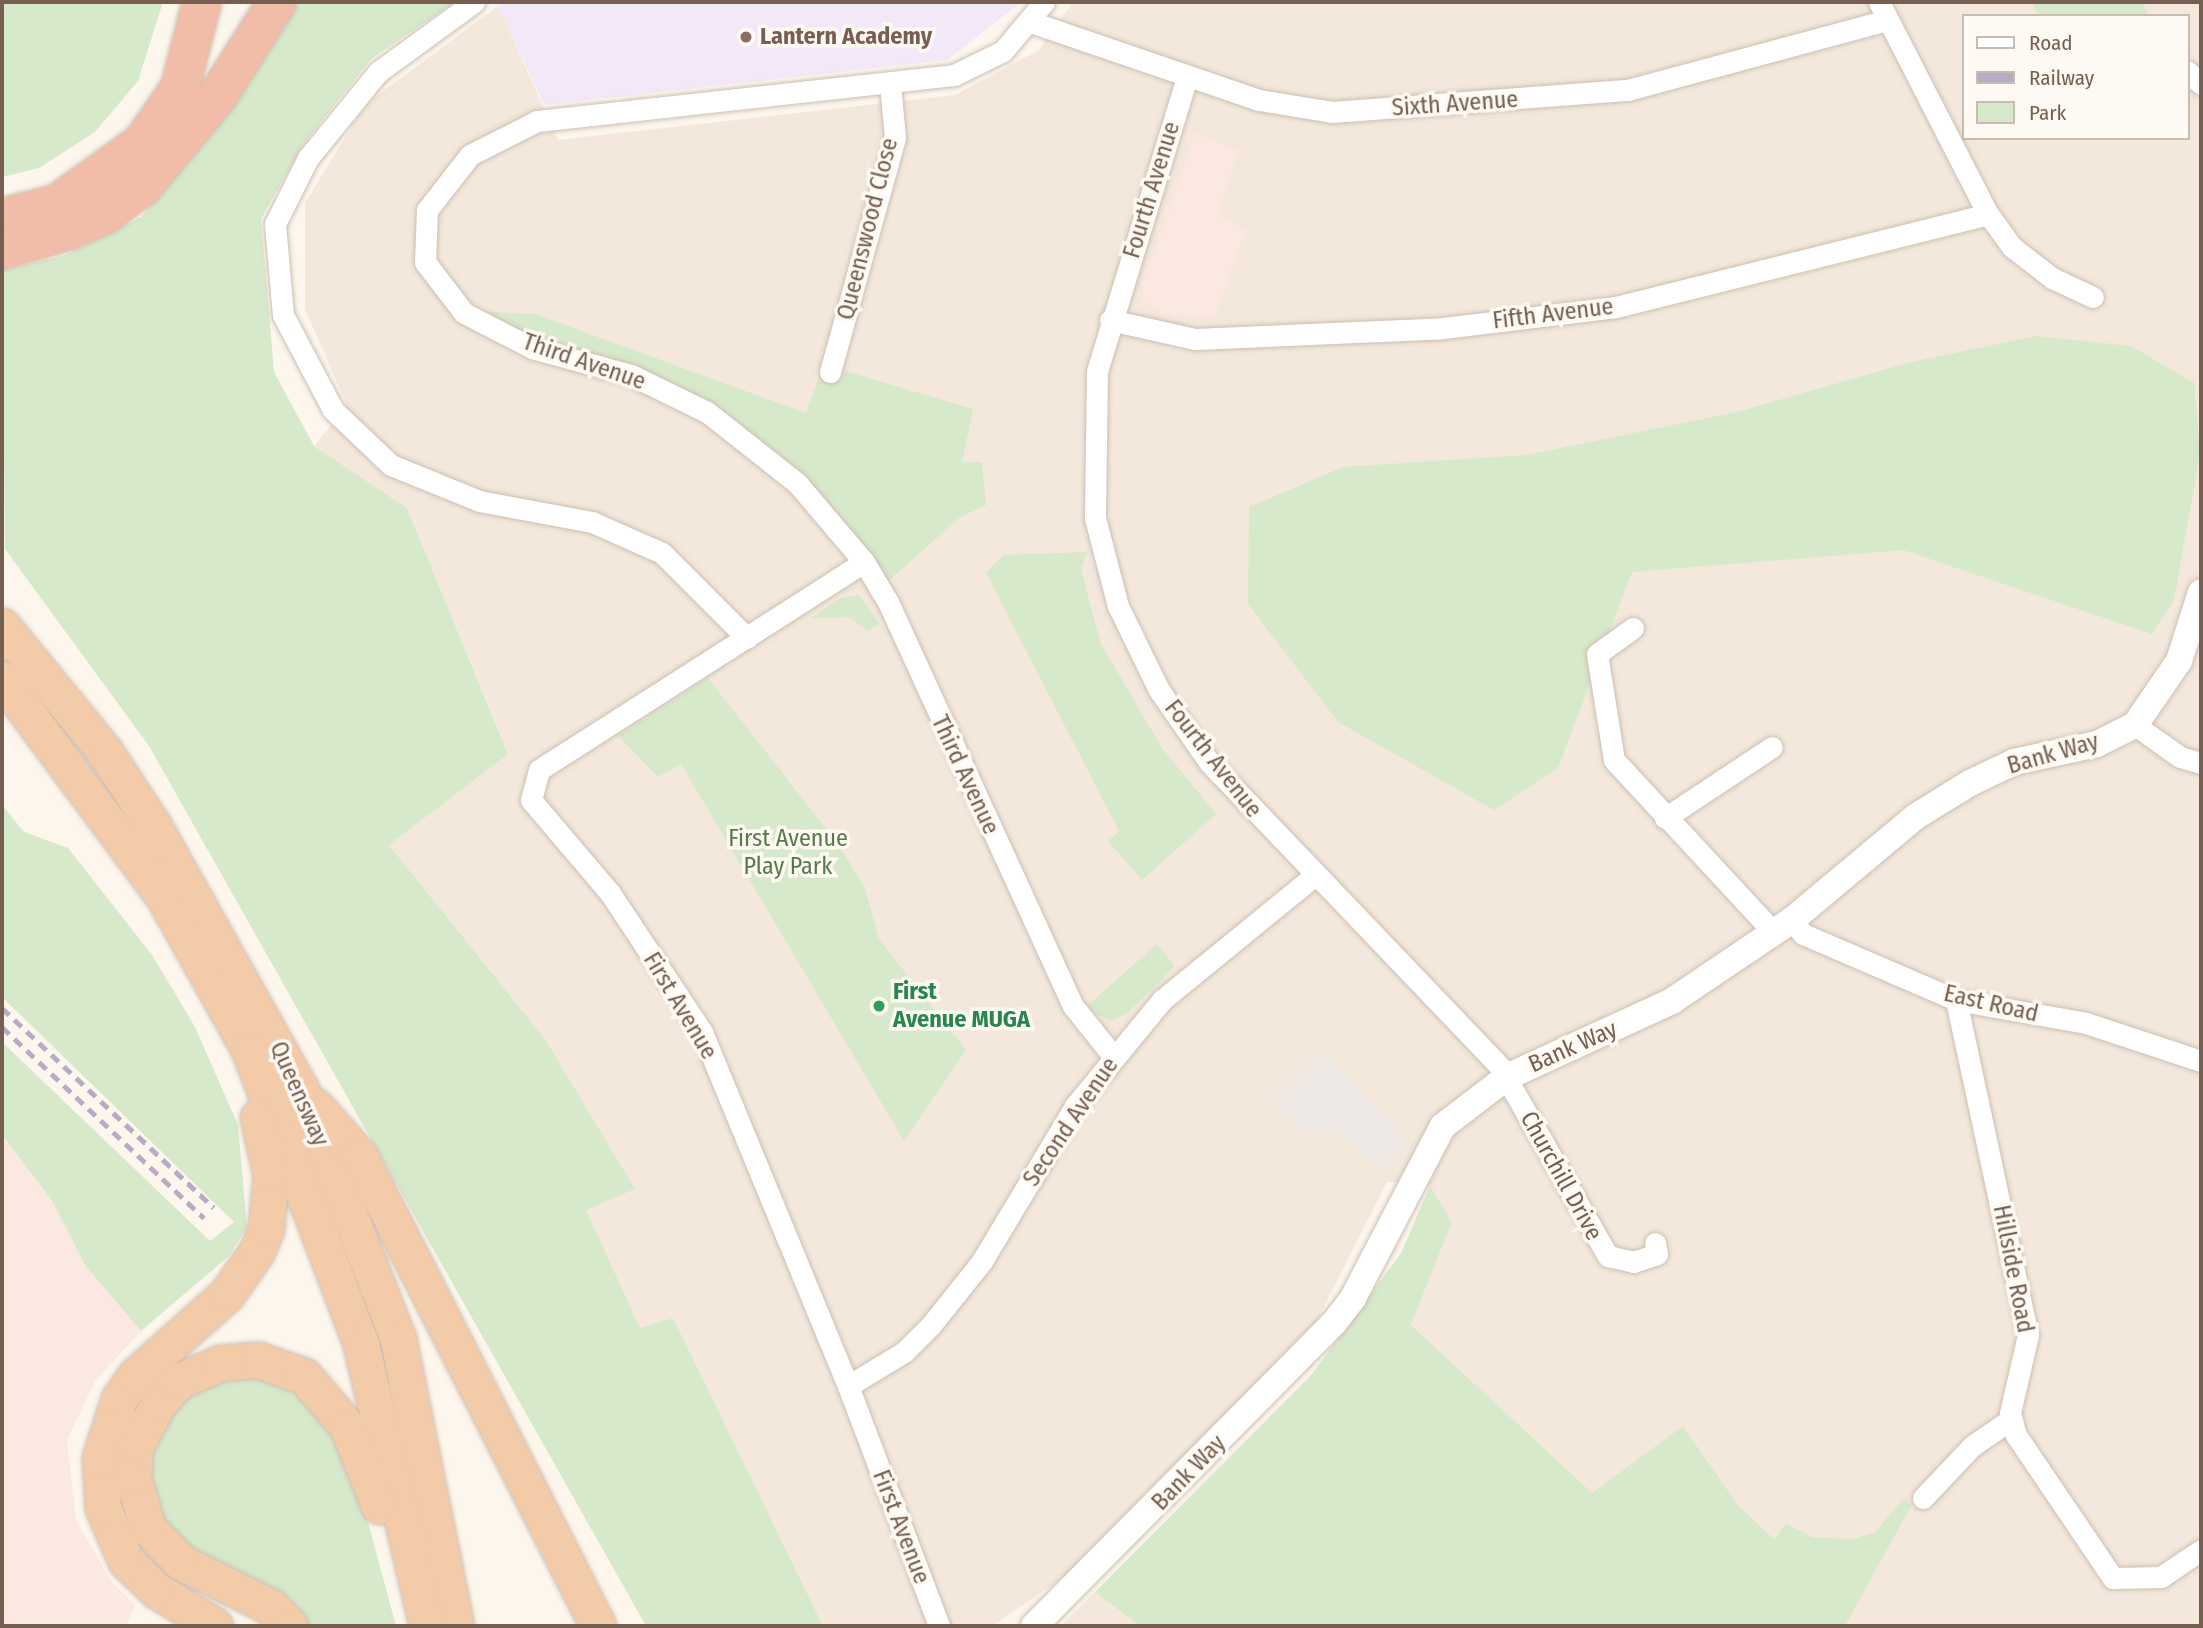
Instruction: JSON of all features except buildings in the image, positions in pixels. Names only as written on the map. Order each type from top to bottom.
[{"type":"highway","points":[[2,218],[57,204],[142,143],[180,88],[202,2]]},
{"type":"highway","points":[[2,250],[36,244],[97,218],[143,186],[217,97],[277,2]]},
{"type":"highway","name":"Queensway","points":[[2,626],[105,752],[154,827],[301,1090],[398,1339],[456,1626]]},
{"type":"highway","name":"Queensway","points":[[2,679],[164,897],[249,1049],[356,1331],[427,1626]]},
{"type":"highway","points":[[164,897],[177,944],[253,1099],[271,1200],[266,1230],[243,1272],[135,1376],[119,1399],[100,1458],[100,1484],[103,1508],[125,1561],[156,1590],[215,1626]]},
{"type":"highway","points":[[301,1090],[359,1155],[598,1626]]},
{"type":"highway","points":[[290,1626],[271,1607],[181,1562],[161,1545],[139,1504],[133,1478],[143,1428],[179,1381],[220,1363],[258,1360],[304,1376],[330,1401],[369,1474],[416,1626]]},
{"type":"street","points":[[474,2],[378,72],[308,158],[275,224],[283,315],[333,410],[391,465],[479,501],[592,522],[662,553],[747,638]]},
{"type":"street","points":[[1028,21],[1044,2]]},
{"type":"street","points":[[1883,11],[1988,214],[2031,266],[2093,297]]},
{"type":"street","name":"Sixth Avenue","points":[[1028,21],[1259,100],[1332,112],[1628,90],[1883,11]]},
{"type":"street","name":"Third Avenue","points":[[1028,21],[1003,51],[954,75],[537,121],[470,155],[427,210],[425,262],[464,313],[531,348],[631,375],[707,412],[797,483],[864,562],[888,602],[1073,1006],[1113,1056]]},
{"type":"street","name":"Fourth Avenue","points":[[1187,77],[1097,371],[1095,518],[1118,606],[1159,690],[1209,762],[1507,1077]]},
{"type":"street","name":"Queenswood Close","points":[[830,372],[895,138],[890,84]]},
{"type":"street","name":"Fifth Avenue","points":[[1111,320],[1195,339],[1443,328],[1562,314],[1782,270],[1988,214]]},
{"type":"street","name":"First Avenue","points":[[864,562],[539,770],[531,800],[610,893],[702,1032],[848,1386],[939,1626]]},
{"type":"street","name":"Bank Way","points":[[1034,1626],[1333,1324],[1353,1298],[1443,1126],[1507,1077],[1672,1000],[1783,927],[1915,817],[1970,783],[2014,762],[2097,744],[2135,725],[2179,661],[2201,592]]},
{"type":"street","name":"East Road","points":[[1633,628],[1597,654],[1614,760],[1665,818],[1783,927],[1956,1000],[2086,1023],[2201,1061]]},
{"type":"street","points":[[2135,725],[2180,757],[2201,763]]},
{"type":"street","points":[[1665,818],[1772,747]]},
{"type":"street","name":"Second Avenue","points":[[848,1386],[904,1352],[931,1325],[982,1261],[1075,1106],[1113,1056],[1211,956],[1315,875]]},
{"type":"street","name":"Hillside Road","points":[[1956,1000],[2028,1335],[2010,1420]]},
{"type":"street","name":"Churchill Drive","points":[[1507,1077],[1608,1256],[1633,1262],[1657,1254],[1655,1243]]},
{"type":"street","points":[[1923,1498],[1972,1446],[2010,1420],[2113,1578],[2161,1577],[2201,1550]]},
{"type":"shaded area","name":"Lantern Academy","points":[[496,2],[1022,2],[947,60],[544,105]]},
{"type":"shaded area","points":[[1073,2],[2201,2],[2201,1626],[1845,1626],[1903,1500],[1875,1532],[1852,1539],[1812,1537],[1786,1523],[1774,1539],[1738,1505],[1683,1426],[1592,1494],[1411,1325],[1452,1222],[1430,1186],[1387,1182],[1315,1324],[1064,1577],[992,1626],[823,1626],[673,1319],[640,1328],[585,1210],[634,1189],[545,1039],[389,845],[508,753],[407,508],[314,446],[347,405],[305,309],[305,203],[366,104],[498,6],[558,140],[955,95],[1039,50]],"holes":[[[1195,132],[1237,151],[1217,214]],[[1322,1051],[1338,1132],[1307,1132],[1271,1103]]]},
{"type":"shaded area","points":[[1196,132],[1238,151],[1217,213],[1246,231],[1214,319],[1161,313],[1143,299],[1142,284]]},
{"type":"shaded area","points":[[1323,1050],[1408,1141],[1383,1172],[1338,1132],[1307,1132],[1271,1103]]},
{"type":"shaded area","points":[[2,1135],[51,1199],[86,1267],[141,1331],[95,1381],[67,1440],[76,1520],[111,1581],[135,1605],[127,1626],[2,1626]]},
{"type":"shaded area","points":[[1095,1592],[1140,1626],[1061,1626]]},
{"type":"green space","points":[[2,2],[163,2],[138,81],[95,132],[39,168],[2,177]]},
{"type":"green space","points":[[294,2],[455,2],[371,59],[302,146],[261,219],[274,372],[314,446],[407,508],[508,754],[389,845],[545,1039],[635,1189],[586,1210],[640,1328],[673,1318],[823,1626],[646,1626],[149,746],[5,549],[2,270],[66,255],[141,217],[193,153]]},
{"type":"green space","points":[[2032,2],[2142,2],[2148,14],[2038,14]]},
{"type":"green space","points":[[474,311],[535,314],[806,413],[820,374],[841,381],[845,371],[973,409],[962,462],[982,462],[986,505],[959,518],[886,583],[727,416],[529,340]]},
{"type":"green space","points":[[2036,336],[2131,346],[2194,383],[2200,453],[2174,600],[2152,634],[1903,550],[1632,572],[1558,768],[1494,810],[1338,722],[1248,604],[1249,507],[1343,467],[1526,455],[1737,412],[1911,362]]},
{"type":"green space","points":[[1087,552],[1081,568],[1100,642],[1162,748],[1216,814],[1142,880],[1108,841],[1119,831],[986,573],[1003,555]]},
{"type":"green space","points":[[859,595],[880,624],[868,631],[849,617],[811,618],[840,598]]},
{"type":"green space","name":"First Avenue Play Park","points":[[708,678],[838,844],[865,888],[879,939],[966,1050],[904,1141],[681,764],[658,777],[618,736]]},
{"type":"green space","points":[[2,805],[24,832],[68,848],[152,955],[195,1027],[238,1125],[247,1227],[229,1256],[141,1331],[86,1267],[51,1199],[2,1135],[2,1042],[210,1241],[234,1222],[2,997]]},
{"type":"green space","points":[[1157,944],[1175,966],[1129,1012],[1112,1021],[1098,1015],[1088,1005]]},
{"type":"green space","points":[[1430,1186],[1452,1222],[1411,1325],[1592,1493],[1683,1426],[1738,1505],[1774,1539],[1786,1523],[1812,1537],[1852,1539],[1875,1532],[1903,1499],[1912,1504],[1845,1626],[1140,1626],[1095,1592],[1312,1374],[1401,1253]]},
{"type":"green space","points":[[238,1371],[311,1396],[353,1466],[396,1626],[305,1626],[190,1553],[151,1504],[149,1443],[173,1403]]},
{"type":"railway","points":[[2,1008],[214,1208]]},
{"type":"railway","points":[[2,1027],[204,1218]]},
{"type":"place","name":"Lantern Academy","points":[[746,37]]},
{"type":"place","name":"First Avenue MUGA","points":[[879,1006]]}]
